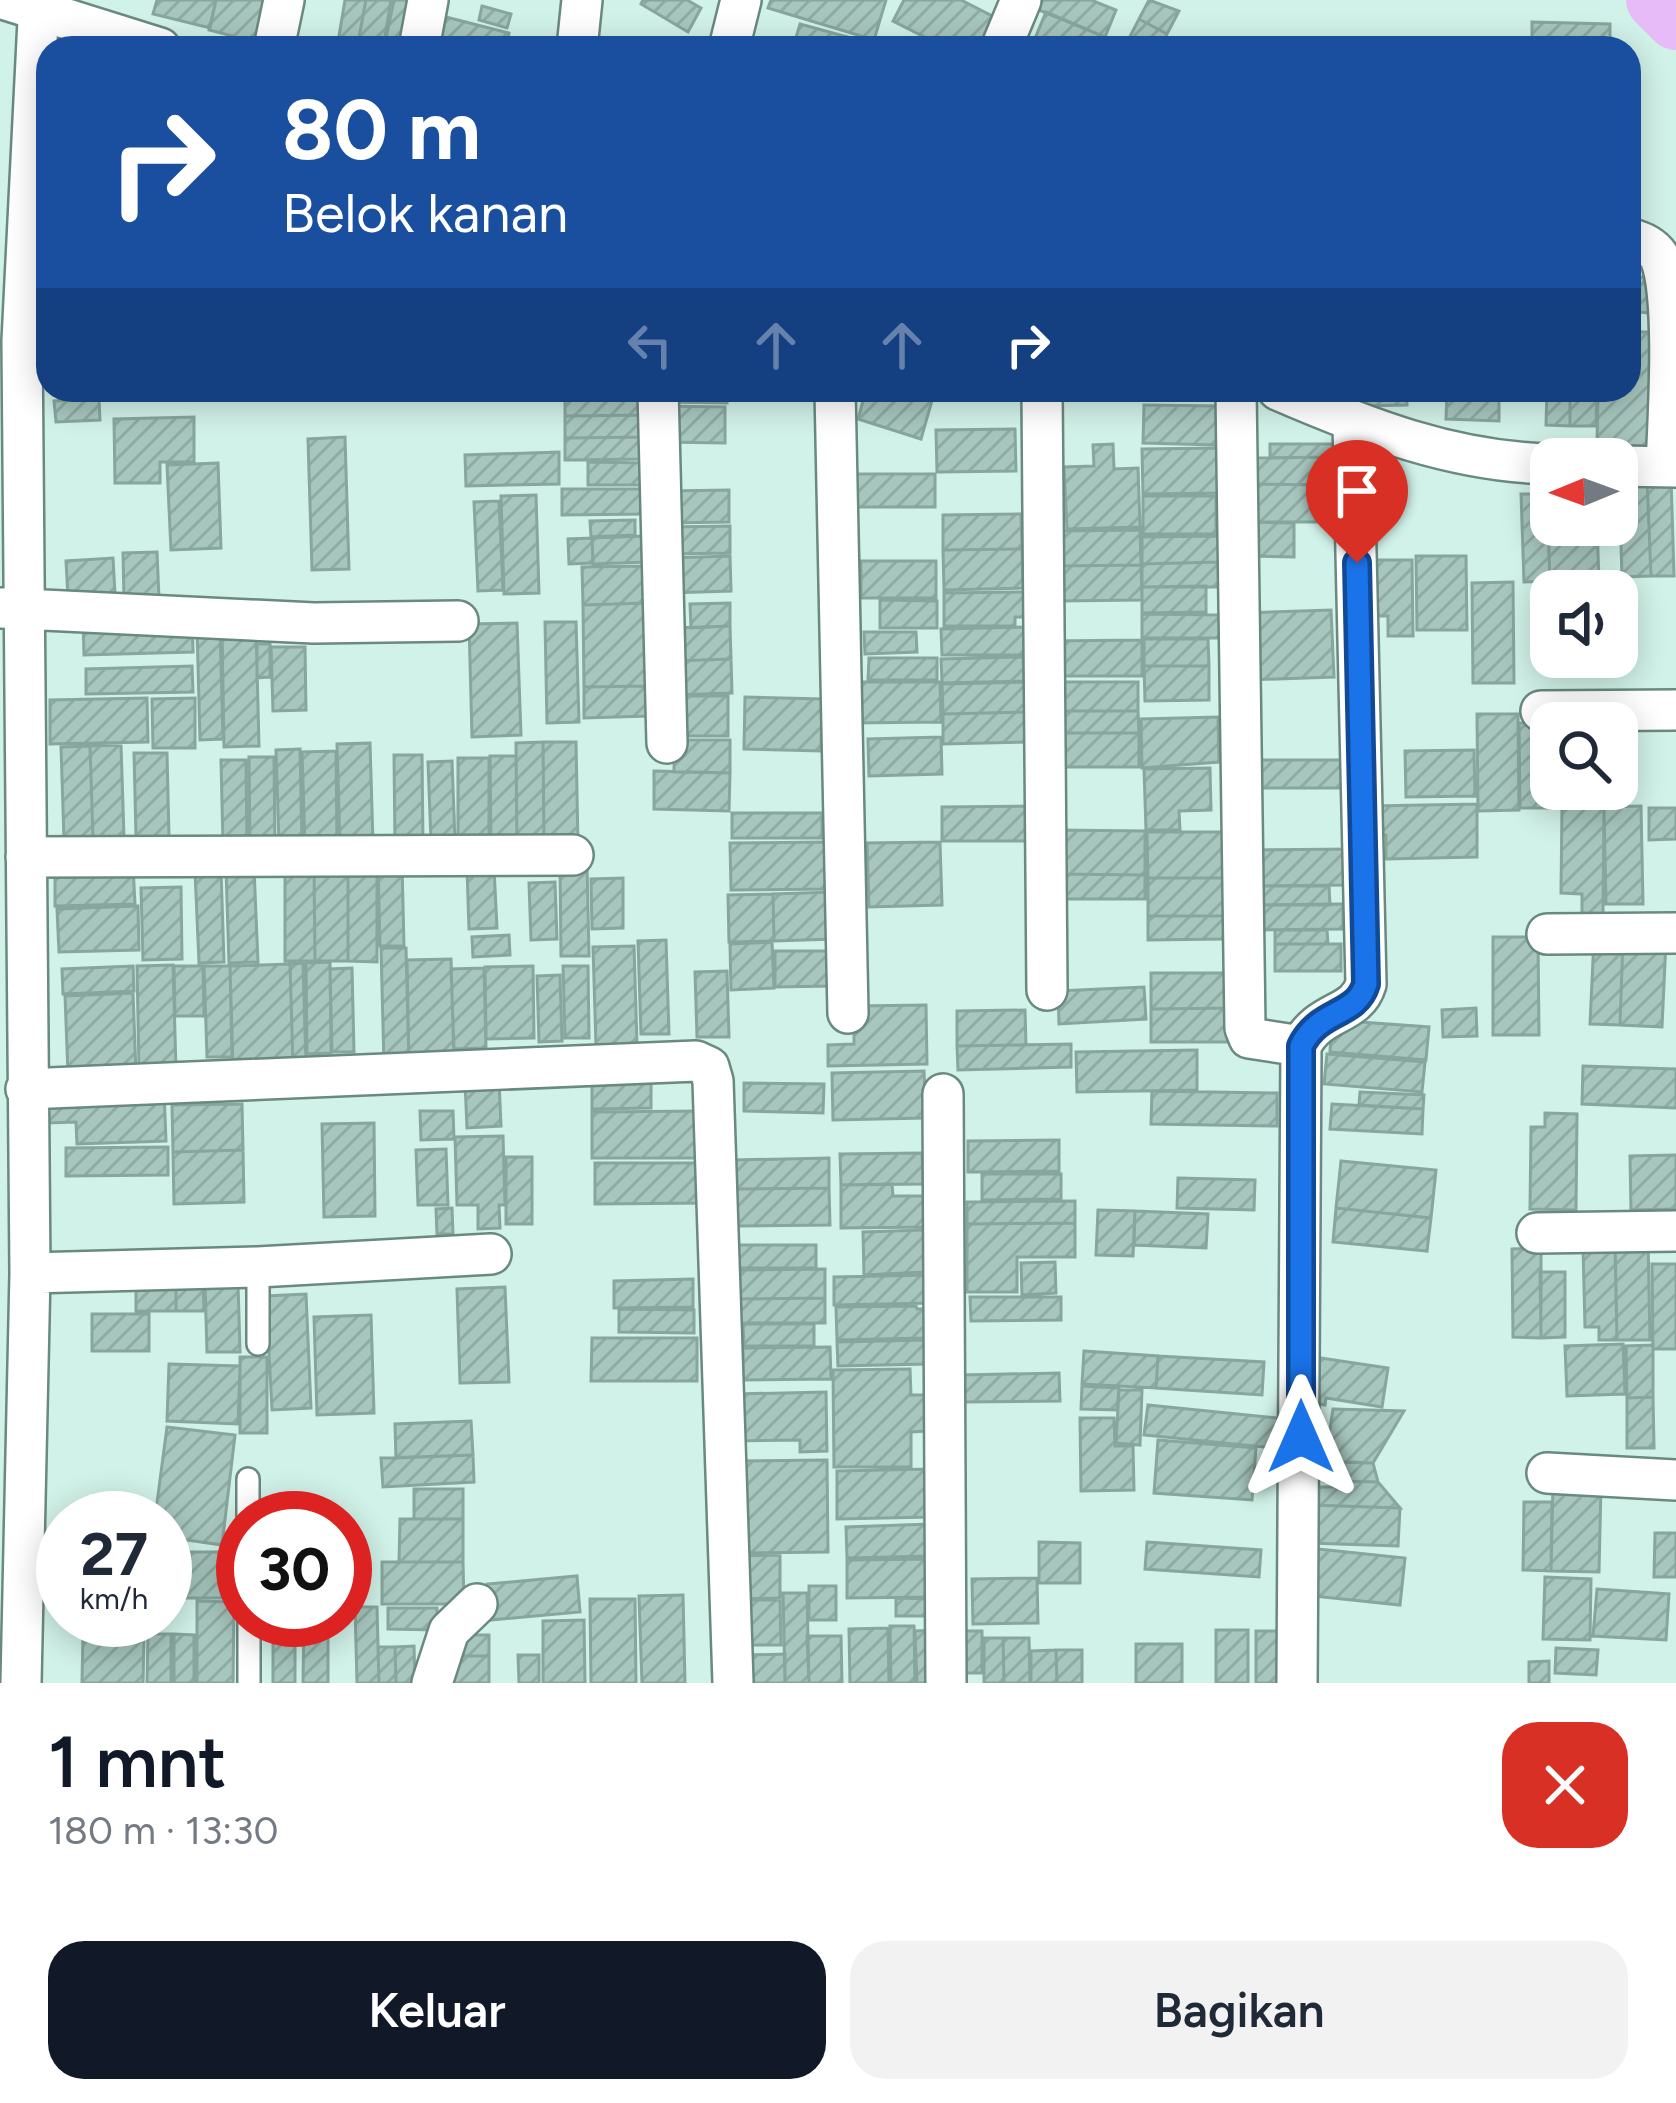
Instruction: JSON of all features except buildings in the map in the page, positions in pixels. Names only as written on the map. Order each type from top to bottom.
[{"type":"street","points":[[276,36],[284,0]]},
{"type":"street","points":[[421,36],[428,0]]},
{"type":"street","points":[[578,36],[582,0]]},
{"type":"street","points":[[733,36],[741,0]]},
{"type":"street","points":[[1006,36],[1021,0]]},
{"type":"street","points":[[21,1683],[30,1273],[26,857],[12,710],[11,342],[27,3],[125,36]]},
{"type":"street","points":[[1638,466],[1671,467],[1669,287],[1660,257],[1641,242]]},
{"type":"street","points":[[658,402],[667,743]]},
{"type":"street","points":[[835,402],[848,1013]]},
{"type":"street","points":[[1042,402],[1046,990]]},
{"type":"street","points":[[1236,402],[1245,1028],[1249,1038],[1261,1043],[1301,1046]]},
{"type":"street","points":[[1305,402],[1438,451],[1530,462]]},
{"type":"street","points":[[1297,1683],[1301,1046],[1317,1022],[1359,1000],[1366,984],[1353,423]]},
{"type":"street","points":[[12,609],[314,623],[458,621]]},
{"type":"street","points":[[1638,710],[1676,710]]},
{"type":"street","points":[[26,857],[573,855]]},
{"type":"street","points":[[1547,934],[1676,933]]},
{"type":"street","points":[[26,1089],[544,1066],[695,1061],[709,1066],[733,1683]]},
{"type":"street","points":[[943,1094],[946,1683]]},
{"type":"street","points":[[1538,1233],[1676,1231]]},
{"type":"street","points":[[30,1273],[491,1254]]},
{"type":"street","points":[[1547,1473],[1676,1480]]},
{"type":"street","points":[[433,1683],[449,1631],[477,1604]]},
{"type":"lane","points":[[258,1267],[258,1344]]},
{"type":"lane","points":[[248,1479],[248,1491]]},
{"type":"lane","points":[[248,1647],[249,1683]]},
{"type":"waterway","points":[[1656,0],[1676,20]]},
{"type":"route","points":[[1301,1437],[1301,1046],[1317,1022],[1359,1000],[1366,984],[1357,563]]}]
